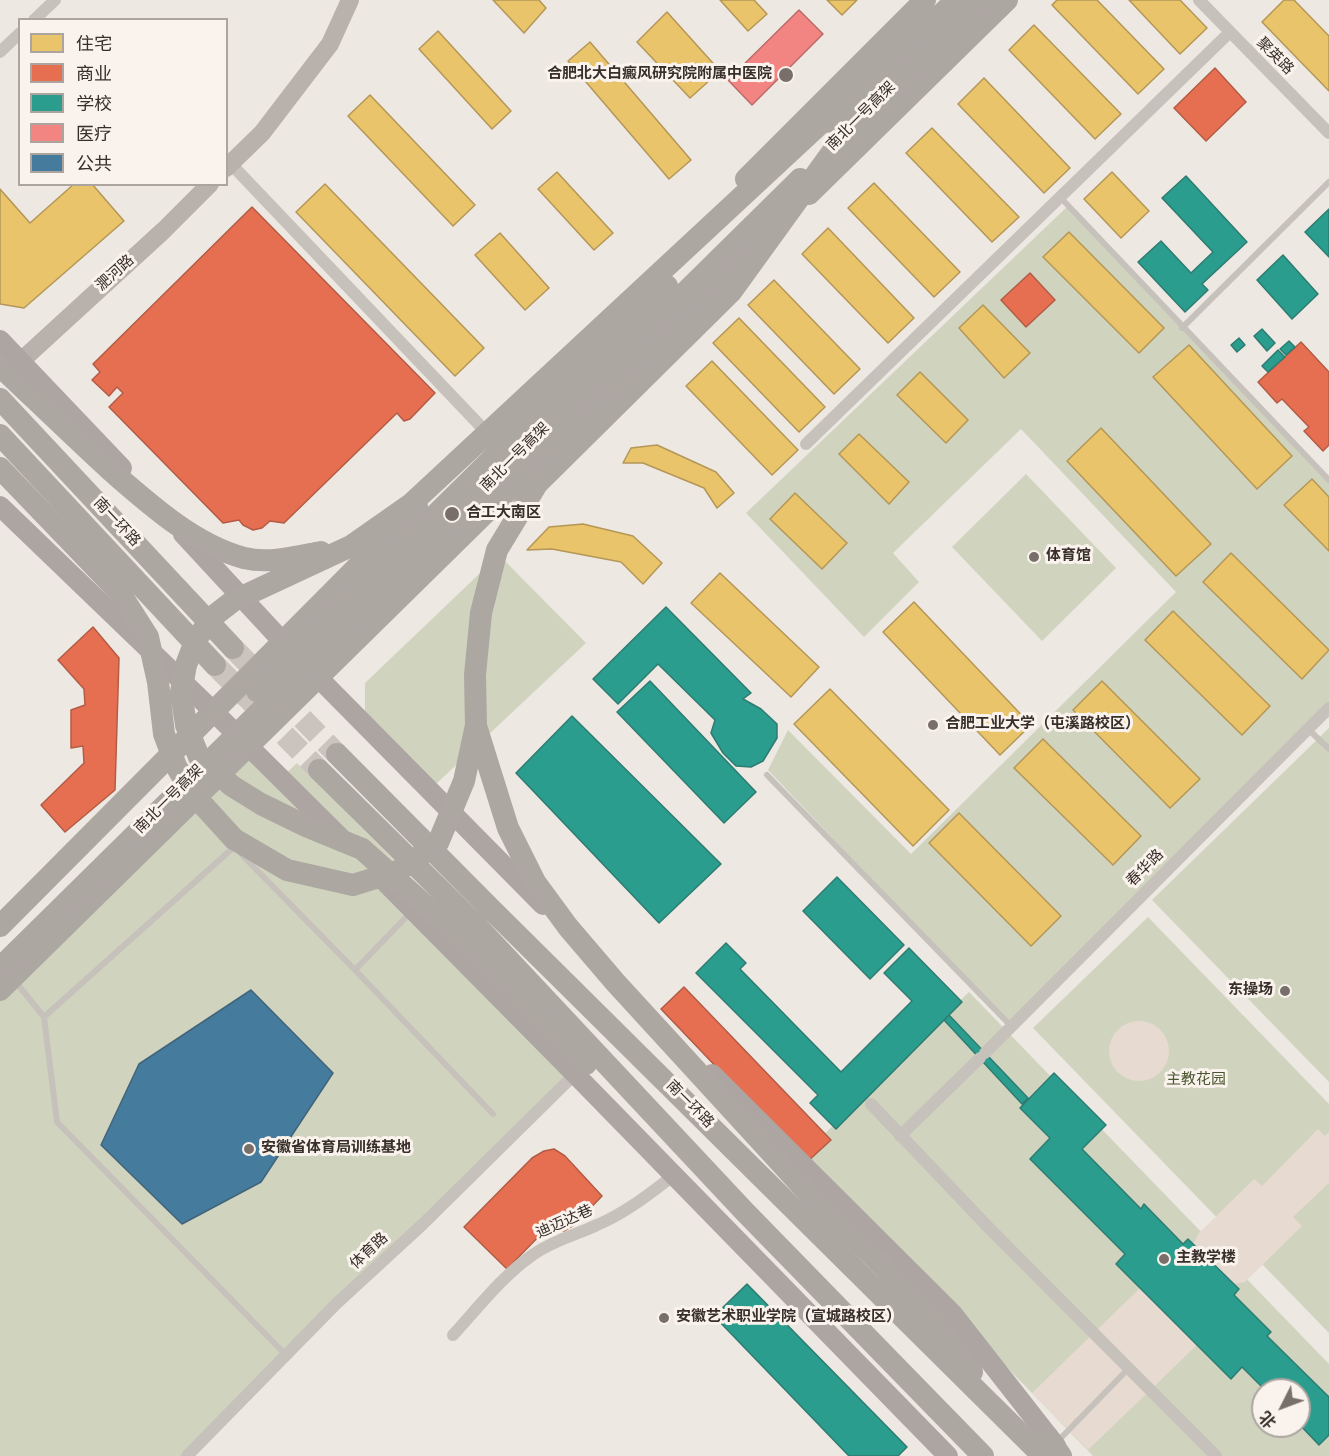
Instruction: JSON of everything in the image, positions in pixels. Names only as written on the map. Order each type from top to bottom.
[{"type":"highway","points":[[0,926],[925,0]]},
{"type":"highway","name":"南北一号高架","points":[[4,979],[840,127],[956,0]]},
{"type":"highway","name":"南北一号高架","points":[[0,947],[840,127],[981,0]]},
{"type":"highway","points":[[4,979],[248,747],[1007,0]]},
{"type":"highway","points":[[0,468],[120,593],[148,637],[158,682],[164,734],[176,766],[192,793],[234,839],[287,870],[353,885],[398,871],[438,843],[465,781],[476,725],[476,675],[481,613],[497,550],[537,484],[731,292],[840,127],[821,123],[411,504],[351,546],[233,601],[215,615],[196,639],[186,666],[181,692],[186,725],[199,757],[232,786],[261,804],[362,849],[465,941],[580,1069],[705,1189],[745,1212]]},
{"type":"highway","points":[[10,364],[84,447],[150,506],[201,540],[244,558],[277,561],[351,546]]},
{"type":"highway","name":"南一环路","points":[[0,399],[232,648]]},
{"type":"highway","name":"南一环路","points":[[0,435],[215,664]]},
{"type":"highway","points":[[476,725],[508,828],[535,882],[568,927],[615,982],[812,1197],[907,1290],[951,1339],[999,1413]]},
{"type":"highway","name":"南一环路","points":[[337,754],[999,1413],[1054,1450]]},
{"type":"highway","name":"南一环路","points":[[319,770],[476,925],[745,1212],[983,1456]]},
{"type":"highway","points":[[949,1421],[967,1456]]},
{"type":"main road","points":[[0,340],[10,364],[618,981],[828,1187],[952,1313],[1054,1450]]},
{"type":"main road","points":[[0,506],[214,712],[413,910],[580,1069],[674,1175],[948,1456]]},
{"type":"street","points":[[36,18],[55,0]]},
{"type":"street","points":[[350,0],[330,44],[262,133],[229,166],[489,435]]},
{"type":"street","name":"聚英路","points":[[1199,0],[1329,133]]},
{"type":"street","points":[[806,444],[1229,33]]},
{"type":"street","points":[[0,52],[18,35]]},
{"type":"street","name":"淝河路","points":[[10,364],[164,230],[208,186]]},
{"type":"street","name":"春华路","points":[[900,1136],[1329,708]]},
{"type":"street","name":"体育路","points":[[187,1456],[336,1304],[423,1224],[580,1069]]},
{"type":"street","points":[[871,1104],[1216,1456]]},
{"type":"street","name":"迪迈达巷","points":[[453,1335],[519,1266],[535,1254],[556,1241],[627,1210],[674,1175]]},
{"type":"lane","points":[[1182,328],[1329,182]]},
{"type":"lane","points":[[1060,197],[1182,328],[1329,480]]},
{"type":"lane","points":[[1308,729],[1329,749]]},
{"type":"lane","points":[[767,775],[1011,1026]]},
{"type":"lane","points":[[44,1017],[233,846],[493,1114]]},
{"type":"lane","points":[[355,970],[413,910]]},
{"type":"lane","points":[[4,979],[44,1017],[57,1122],[286,1355]]},
{"type":"lane","points":[[1054,1450],[1129,1368]]},
{"type":"green space","points":[[1068,206],[1329,479],[1329,709],[1011,1026],[768,770],[788,730],[911,854],[1176,592],[1021,429],[893,553],[919,582],[864,637],[746,513]]},
{"type":"green space","name":"体育馆","points":[[1026,474],[1116,568],[1042,641],[952,547]]},
{"type":"green space","points":[[499,555],[586,643],[436,784],[365,715],[365,683]]},
{"type":"green space","name":"东操场","points":[[1329,728],[1329,1082],[1152,900]]},
{"type":"green space","name":"安徽省体育局训练基地","points":[[248,747],[281,778],[297,763],[588,1055],[187,1456],[0,1456],[0,990]]},
{"type":"green space","name":"主教花园","points":[[1148,917],[1329,1104],[1329,1333],[1033,1028]]},
{"type":"green space","points":[[969,992],[1329,1364],[1329,1456],[1093,1456],[802,1156]]},
{"type":"shaded area","points":[[1139,1021],[1160,1030],[1169,1051],[1160,1072],[1139,1081],[1118,1072],[1109,1051],[1118,1030]]},
{"type":"shaded area","points":[[1318,1129],[1325,1136],[1329,1132],[1329,1183],[1293,1217],[1302,1226],[1245,1282],[1234,1284],[1193,1244],[1199,1233],[1254,1179],[1262,1186]]},
{"type":"shaded area","points":[[1140,1288],[1197,1345],[1088,1450],[1032,1393]]},
{"type":"building: 住宅","points":[[493,0],[539,0],[546,8],[524,33]]},
{"type":"building: 住宅","points":[[720,0],[754,0],[767,14],[748,31]]},
{"type":"building: 住宅","points":[[827,0],[857,0],[842,15]]},
{"type":"building: 住宅","points":[[1057,0],[1097,0],[1164,69],[1138,94],[1052,5]]},
{"type":"building: 住宅","points":[[1129,0],[1180,0],[1207,28],[1180,54]]},
{"type":"building: 住宅","points":[[1284,0],[1294,0],[1329,36],[1329,91],[1262,22]]},
{"type":"building: 住宅","points":[[667,12],[720,71],[690,98],[637,42]]},
{"type":"building: 住宅","points":[[1034,25],[1121,114],[1095,139],[1009,50]]},
{"type":"building: 住宅","points":[[438,31],[511,111],[492,129],[419,49]]},
{"type":"building: 住宅","points":[[590,42],[691,160],[669,179],[568,61]]},
{"type":"building: 住宅","points":[[984,78],[1070,168],[1044,193],[958,104]]},
{"type":"building: 住宅","points":[[370,95],[475,205],[453,226],[348,116]]},
{"type":"building: 住宅","points":[[932,128],[1019,217],[992,242],[906,153]]},
{"type":"building: 住宅","points":[[557,172],[613,233],[594,250],[538,189]]},
{"type":"building: 住宅","points":[[1112,172],[1149,211],[1121,238],[1084,199]]},
{"type":"building: 住宅","points":[[874,183],[960,272],[934,297],[848,208]]},
{"type":"building: 住宅","points":[[325,184],[484,348],[455,376],[296,212]]},
{"type":"building: 住宅","points":[[72,186],[94,186],[124,221],[24,308],[0,304],[0,189],[30,223]]},
{"type":"building: 住宅","points":[[828,228],[914,318],[888,343],[802,254]]},
{"type":"building: 住宅","points":[[1069,232],[1164,328],[1139,353],[1043,257]]},
{"type":"building: 住宅","points":[[500,233],[549,288],[525,310],[475,255]]},
{"type":"building: 住宅","points":[[774,280],[860,369],[834,394],[748,305]]},
{"type":"building: 住宅","points":[[983,305],[1030,353],[1004,378],[959,328]]},
{"type":"building: 住宅","points":[[739,318],[825,407],[799,432],[713,343]]},
{"type":"building: 住宅","points":[[1189,345],[1292,456],[1257,489],[1153,377]]},
{"type":"building: 住宅","points":[[712,361],[798,450],[772,475],[686,386]]},
{"type":"building: 住宅","points":[[920,372],[968,420],[946,443],[897,395]]},
{"type":"building: 住宅","points":[[1101,428],[1211,544],[1176,576],[1067,461]]},
{"type":"building: 住宅","points":[[859,434],[909,482],[889,504],[839,454]]},
{"type":"building: 住宅","points":[[657,445],[716,472],[734,493],[717,508],[704,488],[643,463],[623,463],[631,448]]},
{"type":"building: 住宅","points":[[1312,479],[1329,497],[1329,551],[1284,505]]},
{"type":"building: 住宅","points":[[795,493],[847,543],[822,569],[770,519]]},
{"type":"building: 住宅","points":[[583,524],[633,536],[662,563],[643,584],[621,562],[552,549],[527,550],[549,527]]},
{"type":"building: 住宅","points":[[1231,553],[1329,650],[1302,679],[1203,582]]},
{"type":"building: 住宅","points":[[720,573],[819,667],[791,697],[691,603]]},
{"type":"building: 住宅","points":[[914,602],[1031,725],[1000,755],[883,632]]},
{"type":"building: 住宅","points":[[1173,611],[1270,706],[1242,735],[1145,640]]},
{"type":"building: 住宅","points":[[1102,681],[1200,779],[1170,808],[1073,710]]},
{"type":"building: 住宅","points":[[830,689],[949,810],[913,846],[794,724]]},
{"type":"building: 住宅","points":[[1043,739],[1141,836],[1113,865],[1014,768]]},
{"type":"building: 住宅","points":[[959,813],[1061,916],[1031,946],[929,843]]},
{"type":"building: 商业","points":[[1215,68],[1246,102],[1206,141],[1174,108]]},
{"type":"building: 商业","points":[[252,207],[435,393],[410,419],[404,421],[397,413],[284,523],[270,521],[262,528],[253,530],[239,520],[223,523],[109,407],[123,393],[117,387],[109,396],[92,380],[100,372],[93,364]]},
{"type":"building: 商业","points":[[1030,273],[1055,300],[1026,327],[1001,300]]},
{"type":"building: 商业","points":[[1301,342],[1329,372],[1329,445],[1323,451],[1304,431],[1309,427],[1282,399],[1277,403],[1258,382]]},
{"type":"building: 商业","points":[[93,627],[119,658],[115,790],[65,832],[41,805],[84,763],[83,746],[71,748],[71,710],[85,705],[84,689],[58,660]]},
{"type":"building: 商业","points":[[684,987],[831,1140],[807,1162],[661,1009]]},
{"type":"building: 商业","points":[[554,1149],[565,1156],[602,1196],[574,1225],[564,1231],[546,1229],[507,1269],[464,1227],[532,1158],[544,1151]]},
{"type":"building: 学校","points":[[1186,176],[1247,242],[1202,284],[1208,290],[1185,312],[1138,262],[1161,241],[1191,273],[1213,252],[1162,198]]},
{"type":"building: 学校","points":[[1329,209],[1329,257],[1305,232]]},
{"type":"building: 学校","points":[[1283,255],[1318,294],[1292,319],[1257,280]]},
{"type":"building: 学校","points":[[1262,329],[1275,343],[1267,351],[1254,336]]},
{"type":"building: 学校","points":[[1239,338],[1245,345],[1237,352],[1231,345]]},
{"type":"building: 学校","points":[[1289,341],[1295,347],[1286,355],[1280,349]]},
{"type":"building: 学校","points":[[1278,350],[1285,357],[1268,372],[1262,366]]},
{"type":"building: 学校","points":[[666,607],[751,693],[743,699],[761,709],[777,724],[777,738],[763,761],[751,767],[736,766],[723,753],[711,733],[715,720],[658,664],[618,704],[593,679]]},
{"type":"building: 学校","points":[[650,681],[756,792],[724,823],[617,712]]},
{"type":"building: 学校","points":[[572,716],[721,864],[659,923],[516,773]]},
{"type":"building: 学校","points":[[837,877],[904,945],[870,979],[803,911]]},
{"type":"building: 学校","points":[[726,943],[746,963],[740,969],[841,1072],[912,1001],[884,973],[909,948],[962,1002],[836,1129],[810,1103],[818,1095],[696,973]]},
{"type":"building: 学校","points":[[949,1015],[1028,1098],[1022,1104],[944,1020]]},
{"type":"building: 学校","name":"主教学楼","points":[[1054,1073],[1106,1125],[1082,1149],[1141,1209],[1144,1204],[1183,1244],[1188,1239],[1239,1289],[1234,1295],[1271,1332],[1267,1336],[1310,1378],[1253,1378],[1242,1367],[1231,1379],[1116,1264],[1125,1254],[1030,1159],[1050,1138],[1020,1108]]},
{"type":"building: 学校","points":[[747,1284],[907,1447],[898,1456],[849,1456],[714,1316]]},
{"type":"building: 学校","name":"主教学楼","points":[[1311,1379],[1329,1397],[1329,1435],[1319,1445],[1311,1437]]},
{"type":"building: 医疗","points":[[799,10],[823,34],[752,105],[728,80]]},
{"type":"building: 公共","points":[[251,990],[333,1073],[261,1182],[182,1224],[101,1145],[139,1064]]},
{"type":"tunnel","points":[[233,648],[337,754]]},
{"type":"tunnel","points":[[215,665],[319,770]]},
{"type":"place","name":"合肥北大白癜风研究院附属中医院","points":[[786,75]]},
{"type":"place","name":"合工大南区","points":[[452,514]]},
{"type":"place","name":"体育馆","points":[[1034,557]]},
{"type":"place","name":"合肥工业大学（屯溪路校区）","points":[[933,725]]},
{"type":"place","name":"东操场","points":[[1285,991]]},
{"type":"place","name":"安徽省体育局训练基地","points":[[249,1149]]},
{"type":"place","name":"主教学楼","points":[[1164,1259]]},
{"type":"place","name":"安徽艺术职业学院（宣城路校区）","points":[[664,1318]]}]
